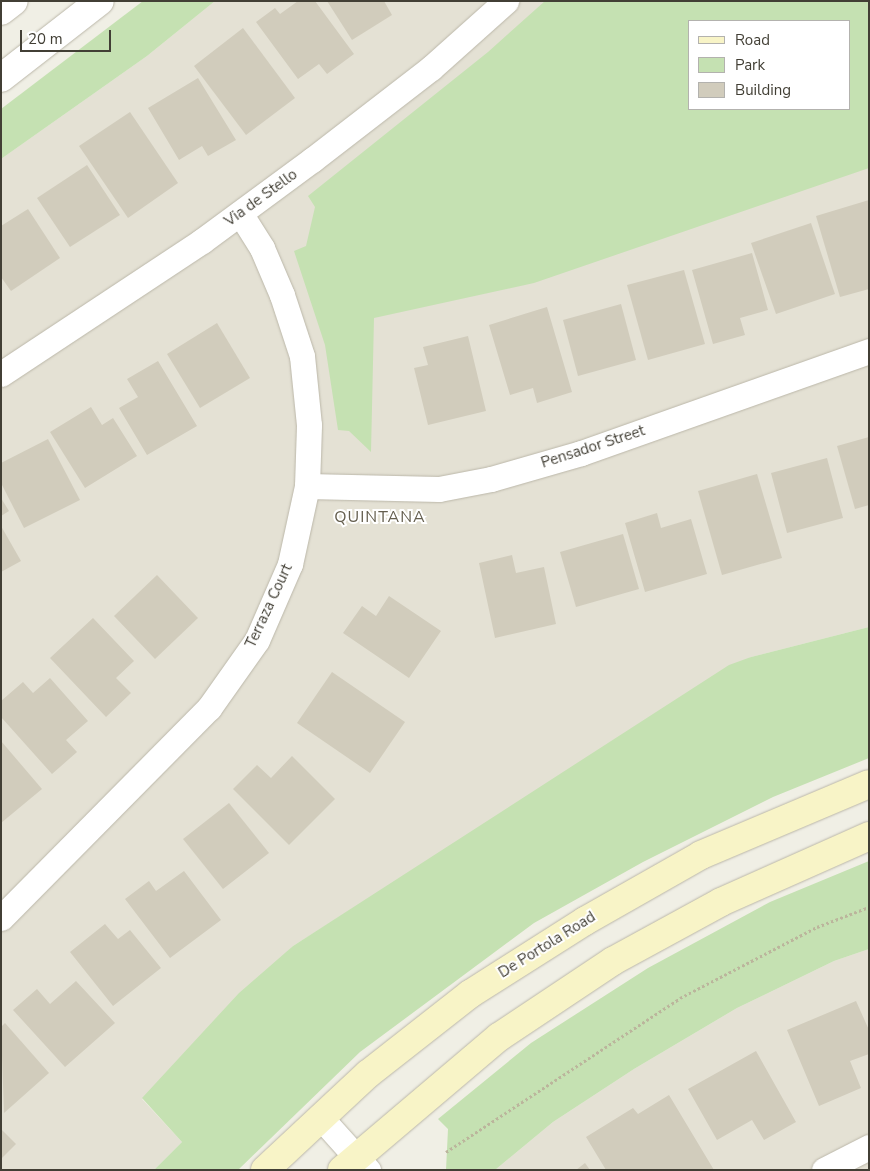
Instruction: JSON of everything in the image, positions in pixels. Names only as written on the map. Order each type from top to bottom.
[{"type":"main road","name":"De Portola Road","points":[[265,1170],[322,1119],[368,1074],[470,994],[585,921],[701,854],[869,784]]},
{"type":"main road","points":[[355,1165],[499,1037],[614,961],[721,902],[869,836]]},
{"type":"street","points":[[1,11],[14,1]]},
{"type":"street","points":[[1,78],[100,1]]},
{"type":"street","name":"Via de Stello","points":[[1,374],[240,213],[431,68],[506,1]]},
{"type":"street","name":"Terraza Court","points":[[1,918],[209,708],[257,640],[290,564],[307,486],[309,425],[302,356],[282,295],[262,248],[240,213]]},
{"type":"street","name":"Pensador Street","points":[[307,486],[439,489],[491,479],[580,453],[869,351]]},
{"type":"street","points":[[322,1119],[355,1165]]},
{"type":"street","points":[[824,1170],[869,1147]]},
{"type":"path","points":[[446,1152],[680,998],[817,927],[869,907]]},
{"type":"shaded area","name":"QUINTANA","points":[[215,1],[869,1],[869,627],[751,657],[293,946],[142,1099],[182,1142],[154,1170],[1,1170],[1,159],[147,56]]},
{"type":"shaded area","points":[[869,949],[869,1170],[495,1170],[553,1122],[634,1069],[737,1008],[834,961]]},
{"type":"green space","points":[[143,1],[215,1],[147,56],[1,159],[1,109]]},
{"type":"green space","points":[[545,1],[869,1],[869,168],[534,283],[374,318],[371,452],[349,431],[338,430],[325,345],[294,251],[306,246],[315,207],[308,196],[488,52]]},
{"type":"green space","points":[[869,627],[869,758],[773,797],[643,862],[534,923],[360,1052],[238,1170],[154,1170],[182,1142],[142,1098],[239,993],[293,946],[729,665],[751,657]]},
{"type":"green space","points":[[869,861],[869,949],[834,961],[737,1008],[634,1069],[553,1122],[495,1170],[446,1170],[448,1129],[438,1119],[531,1043],[648,968],[770,902]]},
{"type":"building","points":[[298,1],[315,1],[354,54],[327,74],[319,64],[298,79],[256,22],[275,8],[280,14]]},
{"type":"building","points":[[327,1],[384,1],[392,15],[352,40]]},
{"type":"building","points":[[243,28],[295,98],[246,135],[194,66]]},
{"type":"building","points":[[198,78],[236,140],[208,156],[202,146],[179,160],[148,108]]},
{"type":"building","points":[[130,112],[178,183],[128,218],[79,146]]},
{"type":"building","points":[[87,165],[120,215],[70,247],[37,198]]},
{"type":"building","points":[[869,200],[869,289],[840,297],[816,216]]},
{"type":"building","points":[[28,209],[60,258],[11,291],[1,277],[1,226]]},
{"type":"building","points":[[811,223],[835,294],[776,314],[751,243]]},
{"type":"building","points":[[752,253],[768,310],[740,318],[745,335],[713,344],[692,270]]},
{"type":"building","points":[[684,270],[705,344],[648,360],[627,285]]},
{"type":"building","points":[[621,304],[636,360],[578,376],[563,320]]},
{"type":"building","points":[[547,307],[572,392],[537,403],[533,388],[510,395],[489,325]]},
{"type":"building","points":[[217,323],[250,378],[200,408],[167,354]]},
{"type":"building","points":[[468,336],[486,411],[428,425],[414,368],[428,365],[423,347]]},
{"type":"building","points":[[158,361],[197,426],[147,455],[119,408],[138,397],[127,379]]},
{"type":"building","points":[[91,407],[102,425],[113,418],[137,456],[85,488],[50,432]]},
{"type":"building","points":[[869,437],[869,505],[855,509],[837,446]]},
{"type":"building","points":[[48,439],[80,500],[24,528],[1,483],[1,463]]},
{"type":"building","points":[[827,458],[843,518],[787,533],[771,473]]},
{"type":"building","points":[[757,474],[782,558],[722,575],[698,491]]},
{"type":"building","points":[[1,498],[9,511],[1,516]]},
{"type":"building","points":[[657,513],[661,528],[691,519],[707,574],[645,592],[625,523]]},
{"type":"building","points":[[1,526],[21,561],[1,572]]},
{"type":"building","points":[[623,534],[639,589],[576,607],[560,552]]},
{"type":"building","points":[[512,555],[516,573],[544,567],[556,624],[495,638],[479,563]]},
{"type":"building","points":[[157,575],[198,618],[155,659],[114,616]]},
{"type":"building","points":[[389,596],[441,631],[409,678],[343,633],[362,606],[376,616]]},
{"type":"building","points":[[93,618],[134,661],[116,678],[131,693],[106,717],[50,658]]},
{"type":"building","points":[[332,672],[405,722],[370,773],[297,723]]},
{"type":"building","points":[[50,678],[88,721],[66,740],[77,752],[52,774],[1,717],[1,701],[23,682],[33,693]]},
{"type":"building","points":[[1,741],[42,789],[1,823]]},
{"type":"building","points":[[292,756],[335,799],[289,845],[233,789],[257,765],[271,778]]},
{"type":"building","points":[[229,803],[269,853],[223,889],[183,839]]},
{"type":"building","points":[[184,871],[221,920],[170,958],[125,899],[149,881],[156,891]]},
{"type":"building","points":[[105,924],[118,939],[130,930],[161,968],[113,1006],[70,952]]},
{"type":"building","points":[[76,981],[115,1023],[65,1067],[13,1010],[37,989],[50,1004]]},
{"type":"building","points":[[856,1001],[869,1030],[869,1054],[850,1061],[861,1088],[819,1106],[787,1030]]},
{"type":"building","points":[[5,1023],[49,1073],[4,1113],[1,1027]]},
{"type":"building","points":[[756,1051],[796,1122],[764,1140],[752,1120],[717,1140],[688,1089]]},
{"type":"building","points":[[669,1095],[714,1170],[606,1170],[586,1137],[633,1108],[638,1114]]},
{"type":"building","points":[[1,1129],[16,1144],[1,1159]]},
{"type":"building","points":[[585,1163],[590,1170],[576,1170]]},
{"type":"district","name":"QUINTANA","points":[[380,517]]}]
